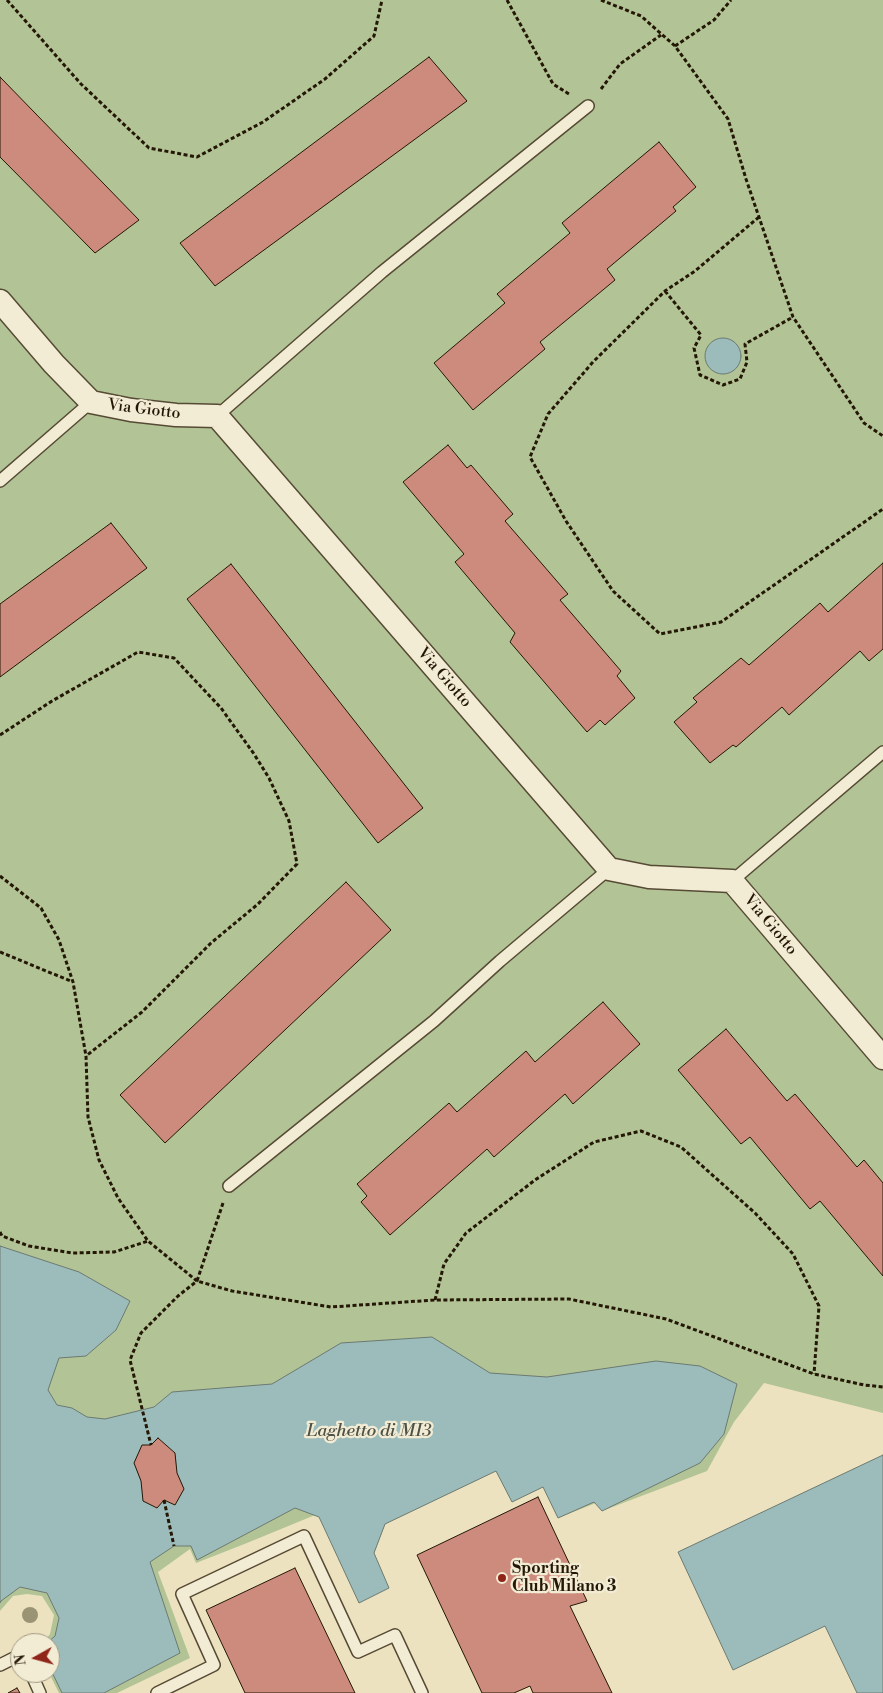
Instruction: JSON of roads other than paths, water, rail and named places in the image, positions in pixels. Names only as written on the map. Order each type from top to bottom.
[{"type":"street","name":"Via Giotto","points":[[0,301],[54,364],[91,402],[131,410],[176,415],[217,416],[609,869],[649,877],[732,881],[883,1058]]},
{"type":"lane","points":[[217,416],[382,272],[588,106]]},
{"type":"lane","points":[[0,481],[91,402]]},
{"type":"lane","points":[[732,881],[883,752]]},
{"type":"lane","points":[[229,1186],[434,1021],[500,961],[609,869]]},
{"type":"lane","points":[[158,1693],[214,1665],[182,1594],[304,1536],[358,1652],[395,1635],[422,1693]]},
{"type":"water","points":[[723,338],[730,339],[736,343],[740,349],[740,363],[736,369],[730,373],[723,374],[716,373],[710,369],[706,363],[705,356],[706,349],[710,343],[716,339]]},
{"type":"water","name":"Laghetto di MI3","points":[[0,1246],[79,1272],[130,1301],[116,1330],[86,1356],[59,1358],[48,1390],[57,1405],[72,1408],[87,1417],[105,1419],[154,1407],[172,1392],[272,1384],[341,1343],[432,1337],[490,1373],[547,1377],[656,1361],[700,1366],[737,1384],[724,1434],[700,1463],[602,1511],[594,1502],[558,1518],[543,1487],[512,1502],[496,1471],[385,1524],[374,1553],[389,1588],[359,1603],[319,1517],[295,1508],[197,1560],[191,1546],[174,1546],[150,1562],[180,1653],[104,1693],[62,1693],[57,1683],[60,1683],[60,1633],[56,1633],[59,1618],[47,1593],[20,1587],[0,1603]]},
{"type":"water","points":[[883,1455],[883,1693],[857,1693],[825,1626],[733,1670],[678,1552]]},
{"type":"place","name":"Sporting Club Milano 3","points":[[502,1578]]}]
